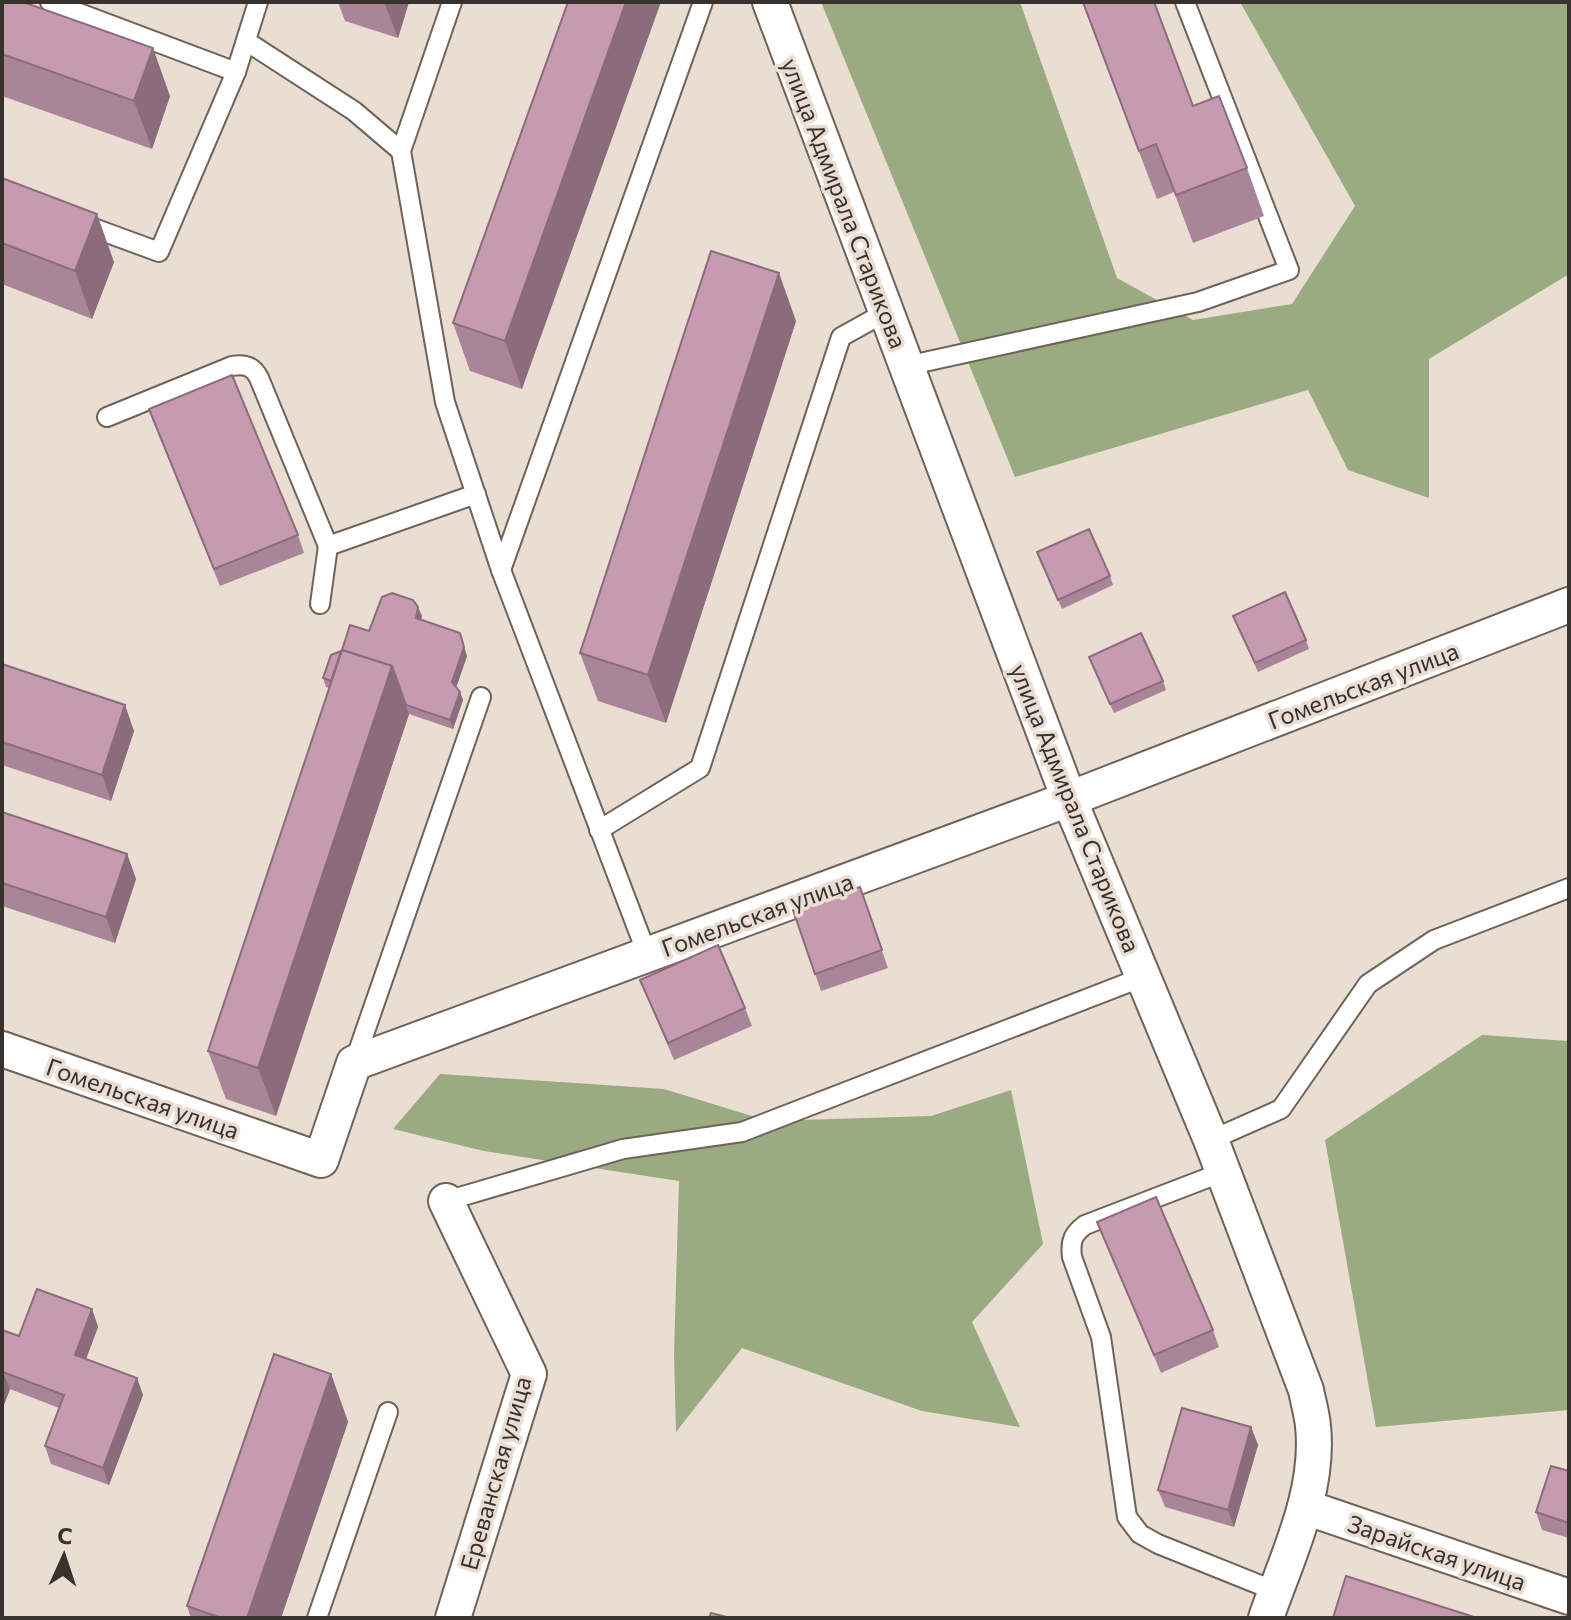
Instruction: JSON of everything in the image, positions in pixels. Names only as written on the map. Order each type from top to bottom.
[{"type":"street","name":"улица Адмирала Старикова","points":[[770,2],[1069,799],[1217,1156],[1306,1390],[1313,1426],[1313,1473],[1305,1507],[1271,1605]]},
{"type":"street","name":"Гомельская улица","points":[[2,1049],[321,1160],[354,1063],[1069,799],[1569,605]]},
{"type":"street","name":"Ереванская улица","points":[[446,1201],[529,1374],[453,1618]]},
{"type":"street","name":"Зарайская улица","points":[[1305,1507],[1569,1597]]},
{"type":"lane","points":[[50,2],[236,72]]},
{"type":"lane","points":[[59,215],[159,252],[236,72],[258,2]]},
{"type":"lane","points":[[452,2],[401,151],[445,402],[501,570],[647,954]]},
{"type":"lane","points":[[501,570],[703,2]]},
{"type":"lane","points":[[906,366],[1198,302],[1289,270],[1185,2]]},
{"type":"lane","points":[[246,41],[354,111],[401,151]]},
{"type":"lane","points":[[599,830],[700,768],[841,337],[886,312]]},
{"type":"lane","points":[[107,417],[232,366],[242,365],[256,371],[328,546],[320,604]]},
{"type":"lane","points":[[328,546],[476,494]]},
{"type":"lane","points":[[354,1063],[481,697]]},
{"type":"lane","points":[[1271,1605],[1140,1534],[1127,1517],[1101,1337],[1072,1257],[1074,1233],[1217,1156],[1281,1109],[1368,984],[1434,940],[1569,888]]},
{"type":"lane","points":[[446,1201],[623,1149],[742,1132],[1143,977]]},
{"type":"lane","points":[[317,1618],[388,1412]]},
{"type":"green space","points":[[821,2],[1020,2],[1117,278],[1193,320],[1292,304],[1355,206],[1240,2],[1569,2],[1569,274],[1429,359],[1429,498],[1348,470],[1308,390],[1015,477]]},
{"type":"green space","points":[[1482,1035],[1569,1041],[1569,1410],[1376,1427],[1325,1140]]},
{"type":"green space","points":[[440,1074],[664,1089],[768,1121],[931,1116],[1011,1090],[1043,1244],[972,1322],[1020,1427],[922,1411],[742,1348],[676,1432],[674,1354],[679,1181],[484,1151],[393,1129]]},
{"type":"building","points":[[2,2],[23,2],[153,48],[134,101],[2,54]]},
{"type":"building","points":[[568,2],[626,2],[505,341],[453,323]]},
{"type":"building","points":[[1083,2],[1154,2],[1193,106],[1219,96],[1247,168],[1176,195],[1156,144],[1139,151]]},
{"type":"building","points":[[2,178],[97,214],[75,271],[2,243]]},
{"type":"building","points":[[711,251],[779,273],[648,675],[580,653]]},
{"type":"building","points":[[232,375],[298,535],[214,569],[149,409]]},
{"type":"building","points":[[1089,529],[1110,576],[1058,600],[1037,552]]},
{"type":"building","points":[[1285,592],[1306,640],[1255,663],[1233,616]]},
{"type":"building","points":[[392,593],[413,600],[418,607],[416,618],[460,633],[464,647],[452,682],[460,692],[450,720],[406,705],[392,666],[342,650],[350,625],[369,631],[382,597]]},
{"type":"building","points":[[1141,633],[1163,681],[1110,704],[1089,657]]},
{"type":"building","points":[[342,650],[392,666],[258,1068],[208,1051]]},
{"type":"building","points":[[341,651],[331,681],[323,678],[331,655]]},
{"type":"building","points":[[2,664],[125,705],[102,775],[2,742]]},
{"type":"building","points":[[2,812],[127,854],[106,917],[2,883]]},
{"type":"building","points":[[860,887],[882,950],[815,974],[793,910]]},
{"type":"building","points":[[718,945],[745,1008],[668,1043],[640,980]]},
{"type":"building","points":[[1156,1197],[1213,1330],[1154,1355],[1097,1222]]},
{"type":"building","points":[[37,1289],[92,1309],[75,1355],[137,1378],[103,1468],[45,1446],[64,1395],[3,1372],[2,1375],[2,1330],[19,1336]]},
{"type":"building","points":[[274,1354],[331,1374],[247,1618],[221,1618],[187,1606]]},
{"type":"building","points":[[1182,1408],[1251,1427],[1228,1510],[1158,1490]]},
{"type":"building","points":[[1551,1466],[1569,1471],[1569,1523],[1536,1512]]},
{"type":"building","points":[[1346,1576],[1477,1618],[1333,1618]]},
{"type":"building","points":[[711,1613],[730,1618],[709,1618]]}]
